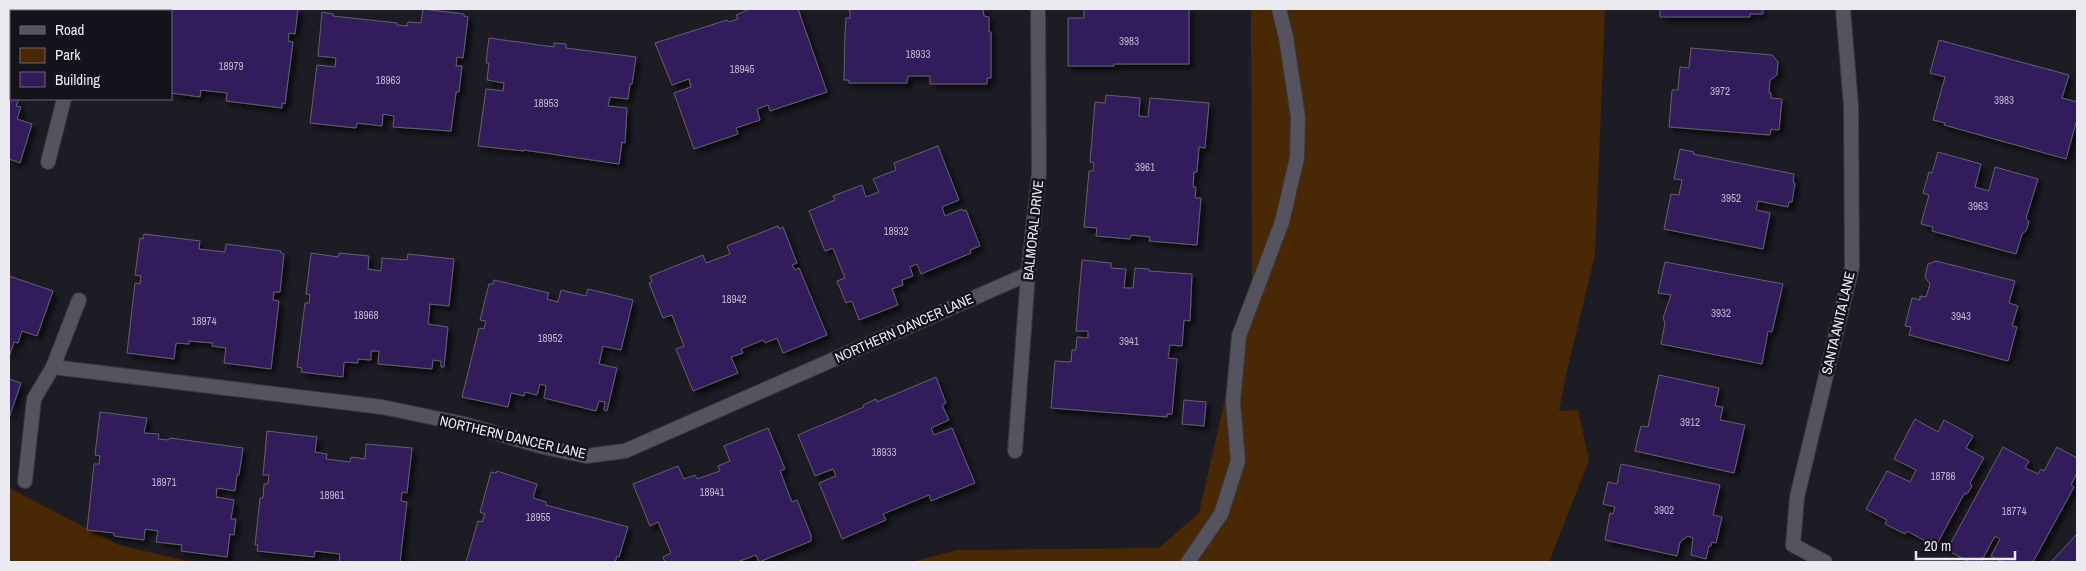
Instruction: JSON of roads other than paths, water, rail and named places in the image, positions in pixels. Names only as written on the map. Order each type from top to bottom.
[{"type":"street","name":"BALMORAL DRIVE","points":[[1015,451],[1028,274],[1039,173],[1038,9]]},
{"type":"street","points":[[1188,562],[1221,514],[1238,461],[1233,402],[1239,336],[1282,222],[1297,158],[1298,117],[1286,37],[1279,9]]},
{"type":"street","name":"SANTA ANITA LANE","points":[[1825,562],[1793,545],[1797,497],[1852,268],[1851,106],[1843,9]]},
{"type":"street","points":[[48,162],[64,100]]},
{"type":"street","name":"NORTHERN DANCER LANE","points":[[53,367],[382,407],[464,424],[544,447],[586,456],[625,451],[1028,274]]},
{"type":"street","points":[[25,481],[34,399],[53,367],[79,300]]}]
